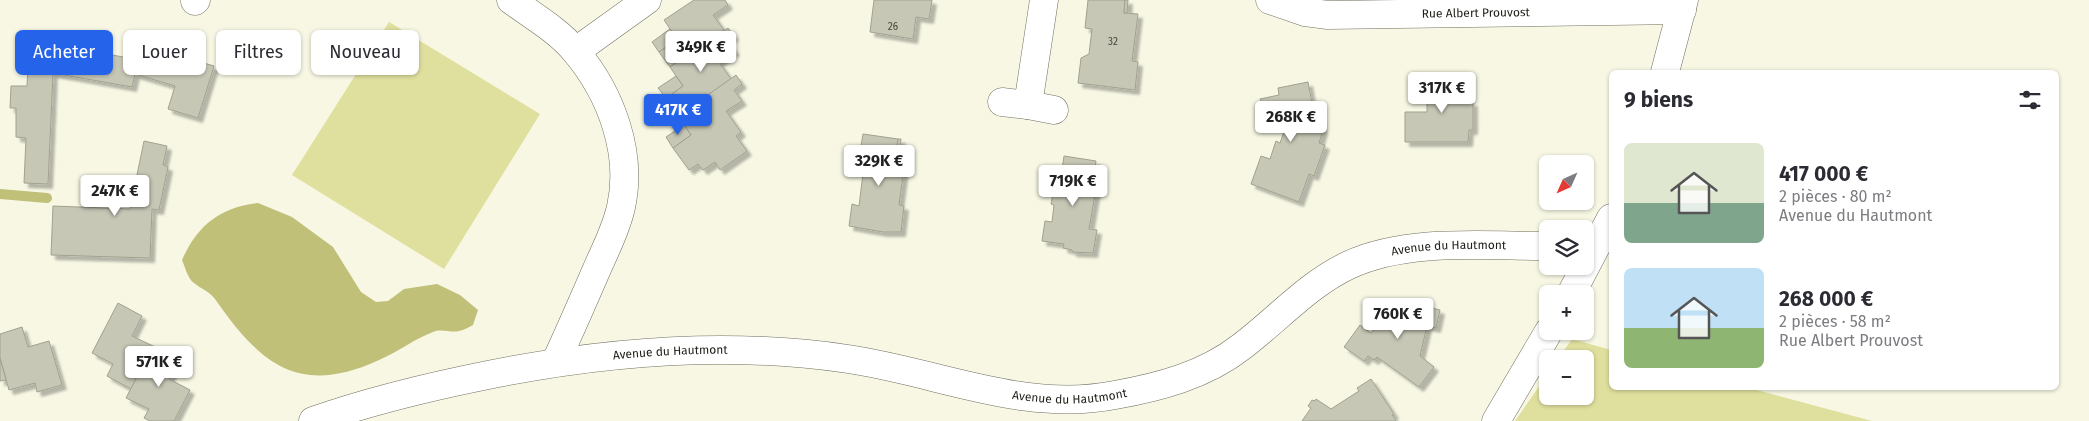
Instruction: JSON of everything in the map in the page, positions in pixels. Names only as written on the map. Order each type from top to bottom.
[{"type":"street","points":[[511,0],[561,37],[576,51],[594,79],[615,119],[625,164],[624,187],[615,229],[556,361]]},
{"type":"street","points":[[576,51],[647,0]]},
{"type":"street","points":[[1044,0],[1015,103],[1054,110]]},
{"type":"street","name":"Rue Albert Prouvost","points":[[1270,0],[1305,12],[1328,15],[1683,5]]},
{"type":"street","points":[[1666,70],[1683,5]]},
{"type":"street","points":[[1594,245],[1609,221]]},
{"type":"street","name":"Avenue du Hautmont","points":[[312,421],[383,410],[556,361],[608,354],[692,349],[770,351],[851,359],[1023,398],[1082,400],[1147,388],[1174,381],[1199,371],[1240,348],[1314,286],[1349,265],[1371,257],[1389,252],[1453,245],[1539,246]]},
{"type":"street","points":[[1496,421],[1544,340]]},
{"type":"green space","points":[[389,22],[402,30],[384,30]]},
{"type":"green space","points":[[419,40],[540,114],[444,269],[292,175],[355,75],[419,75]]},
{"type":"green space","points":[[1571,340],[1576,340],[1609,349],[1609,390],[1756,390],[1872,421],[1515,421],[1539,386],[1539,405],[1594,405],[1594,350],[1564,350]]},
{"type":"shaded area","points":[[258,203],[292,217],[333,247],[361,292],[376,302],[388,301],[404,289],[437,284],[460,295],[478,310],[473,325],[459,331],[439,330],[433,332],[386,357],[351,371],[326,375],[304,374],[284,368],[266,357],[248,341],[213,296],[192,281],[182,260],[195,237],[211,220],[232,209]]},
{"type":"building","points":[[694,0],[725,0],[728,5],[713,15],[724,30],[670,67],[659,52],[677,39],[664,20]]},
{"type":"building","points":[[874,0],[932,0],[929,19],[916,17],[913,39],[870,32]]},
{"type":"building","points":[[1088,0],[1125,0],[1124,13],[1138,14],[1132,61],[1138,62],[1135,90],[1078,83],[1081,58],[1089,54],[1092,29],[1085,28]]},
{"type":"building","points":[[1125,0],[1128,0],[1127,13],[1124,13]]},
{"type":"building","points":[[728,28],[734,36],[727,41],[735,51],[719,62],[731,79],[678,116],[666,98],[683,86],[670,67]]},
{"type":"building","points":[[670,29],[677,39],[659,52],[652,42]]},
{"type":"building","points":[[113,55],[123,57],[123,75],[135,75],[132,87],[64,75],[113,75]]},
{"type":"building","points":[[206,64],[214,66],[198,118],[168,109],[175,86],[138,75],[206,75]]},
{"type":"building","points":[[27,75],[53,75],[48,184],[24,183],[26,138],[16,137],[16,108],[10,108],[11,86],[27,86]]},
{"type":"building","points":[[736,75],[742,84],[734,90],[742,101],[726,111],[741,132],[736,136],[747,151],[720,170],[715,162],[703,170],[698,164],[689,170],[673,148],[691,135],[678,116]]},
{"type":"building","points":[[1427,75],[1447,75],[1447,83],[1468,83],[1468,102],[1473,102],[1473,130],[1469,130],[1468,142],[1405,142],[1405,112],[1427,112]]},
{"type":"building","points":[[676,76],[683,86],[666,98],[658,88]]},
{"type":"building","points":[[1308,82],[1313,109],[1319,108],[1323,130],[1319,143],[1325,145],[1314,176],[1309,174],[1299,202],[1251,184],[1261,156],[1270,159],[1276,141],[1280,143],[1285,129],[1277,126],[1276,118],[1265,120],[1260,99],[1279,95],[1278,88]]},
{"type":"building","points":[[684,125],[691,135],[673,148],[666,137]]},
{"type":"building","points":[[863,134],[898,139],[894,167],[904,168],[899,205],[904,206],[901,232],[883,232],[849,226],[852,204],[859,206],[864,165],[858,164]]},
{"type":"building","points":[[898,139],[901,139],[897,167],[894,167]]},
{"type":"building","points":[[144,141],[167,146],[163,165],[168,167],[159,210],[152,209],[150,258],[51,255],[53,206],[130,209]]},
{"type":"building","points":[[1064,156],[1096,161],[1092,188],[1096,189],[1089,229],[1097,230],[1093,253],[1072,252],[1072,250],[1063,248],[1064,244],[1042,241],[1045,221],[1052,222],[1054,205],[1051,204],[1055,183],[1060,184]]},
{"type":"building","points":[[1394,302],[1408,305],[1408,302],[1440,310],[1436,328],[1427,326],[1420,356],[1434,367],[1419,387],[1377,357],[1374,360],[1368,356],[1364,361],[1344,347],[1360,325],[1371,333],[1387,311],[1391,314]]},
{"type":"building","points":[[118,303],[142,316],[132,336],[153,346],[131,389],[107,376],[113,364],[92,353]]},
{"type":"building","points":[[22,327],[28,347],[49,341],[62,385],[37,392],[35,383],[9,390],[0,358],[0,334]]},
{"type":"building","points":[[153,346],[179,360],[169,379],[190,390],[174,421],[150,421],[144,418],[149,409],[126,398]]},
{"type":"building","points":[[0,358],[6,380],[0,381]]},
{"type":"building","points":[[1371,379],[1394,414],[1392,415],[1396,421],[1302,421],[1311,408],[1308,406],[1312,400],[1315,401],[1316,399],[1331,409],[1359,391],[1357,388]]},
{"type":"waterway","points":[[0,194],[47,198]]}]
